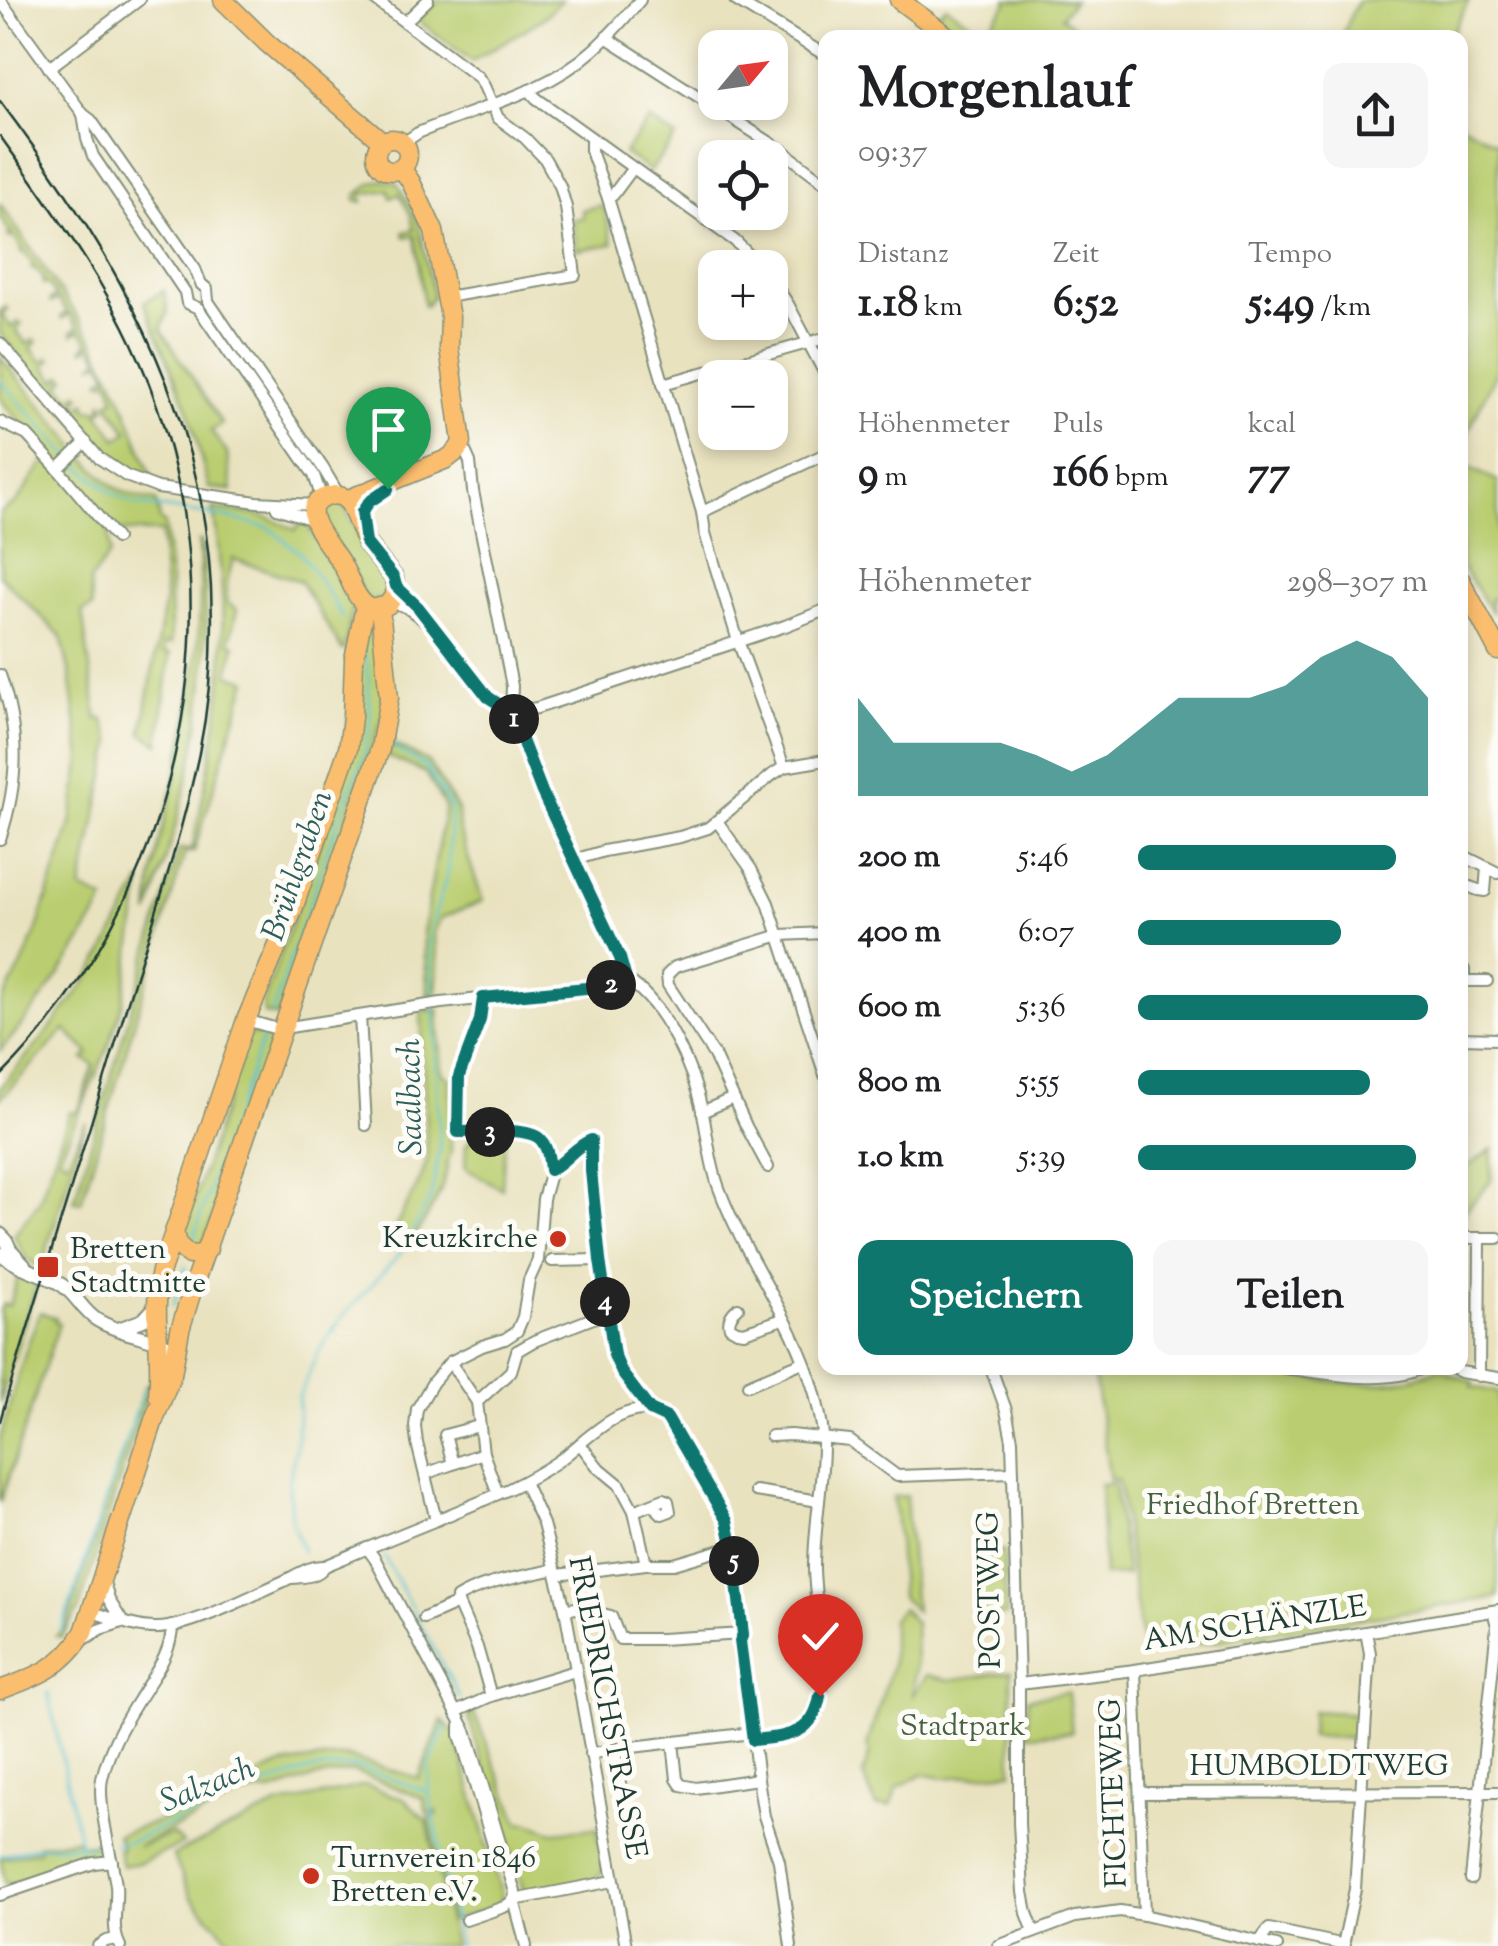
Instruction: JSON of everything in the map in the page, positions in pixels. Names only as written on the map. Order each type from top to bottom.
[{"type":"main road","points":[[223,0],[383,142]]},
{"type":"main road","points":[[899,0],[939,30]]},
{"type":"main road","points":[[393,139],[402,143],[408,156],[402,168],[392,172],[382,168],[376,154],[383,142],[393,139]]},
{"type":"main road","points":[[327,504],[447,459],[462,444],[449,348],[450,317],[434,230],[402,168]]},
{"type":"main road","points":[[366,543],[364,508],[393,482]]},
{"type":"main road","points":[[155,1417],[160,1373],[156,1308],[162,1271],[246,1020],[291,915],[348,749],[354,660],[394,578],[327,504]]},
{"type":"main road","points":[[327,504],[342,563],[358,598],[383,601]]},
{"type":"main road","points":[[1468,592],[1498,652]]},
{"type":"main road","points":[[0,1690],[53,1668],[80,1639],[90,1611],[172,1374],[180,1330],[384,732],[388,690],[383,601]]},
{"type":"main road","points":[[174,1232],[177,1244],[188,1255],[202,1254],[208,1248]]},
{"type":"street","points":[[0,0],[195,270],[208,290],[203,305]]},
{"type":"street","points":[[49,68],[139,0]]},
{"type":"street","points":[[374,0],[478,77],[498,118],[526,138],[545,159],[566,207],[575,276],[447,297]]},
{"type":"street","points":[[405,22],[428,0]]},
{"type":"street","points":[[402,143],[418,132],[528,90],[574,64],[606,38],[640,0]]},
{"type":"street","points":[[735,0],[818,51]]},
{"type":"street","points":[[606,38],[783,150],[818,178]]},
{"type":"street","points":[[528,90],[743,250]]},
{"type":"street","points":[[83,114],[93,156],[184,292],[187,304],[203,305]]},
{"type":"street","points":[[591,138],[591,152],[608,198],[738,641],[784,767]]},
{"type":"street","points":[[93,156],[96,148],[109,146]]},
{"type":"street","points":[[608,198],[633,168]]},
{"type":"street","points":[[184,292],[190,285],[202,284]]},
{"type":"street","points":[[203,305],[323,468],[327,504]]},
{"type":"street","points":[[203,305],[314,475],[327,504]]},
{"type":"street","points":[[788,307],[818,360]]},
{"type":"street","points":[[663,384],[818,341]]},
{"type":"street","points":[[0,343],[81,446],[140,482],[257,502],[327,504]]},
{"type":"street","points":[[0,422],[26,435],[60,467],[116,538]]},
{"type":"street","points":[[462,444],[470,462],[512,686],[511,712],[626,979],[638,987],[669,1028],[687,1066],[722,1197],[804,1362],[823,1438],[814,1567],[822,1658],[817,1714],[798,1731],[782,1737],[672,1742],[590,1754]]},
{"type":"street","points":[[60,467],[81,446]]},
{"type":"street","points":[[702,512],[818,457]]},
{"type":"street","points":[[383,601],[410,598],[488,697],[511,712],[537,708],[818,613]]},
{"type":"street","points":[[0,675],[12,716],[16,766],[11,806],[0,840]]},
{"type":"street","points":[[574,860],[696,832],[718,822],[784,767],[818,761]]},
{"type":"street","points":[[718,822],[750,868],[768,904],[818,1055]]},
{"type":"street","points":[[1468,858],[1492,870],[1485,890],[1468,886]]},
{"type":"street","points":[[768,1166],[714,1055],[668,985],[667,976],[675,967],[780,935],[818,933]]},
{"type":"street","points":[[246,1020],[277,1029],[440,1002],[607,986],[626,979]]},
{"type":"street","points":[[1468,981],[1486,980]]},
{"type":"street","points":[[436,1520],[416,1444],[417,1409],[432,1382],[450,1362],[518,1331],[540,1250],[550,1170],[538,1136],[524,1132],[458,1132],[459,1076],[480,1020],[483,998]]},
{"type":"street","points":[[360,1016],[366,1125]]},
{"type":"street","points":[[1468,1038],[1498,1038]]},
{"type":"street","points":[[702,1112],[733,1098]]},
{"type":"street","points":[[550,1170],[591,1140],[604,1296],[617,1365],[650,1410]]},
{"type":"street","points":[[1468,1238],[1498,1238]]},
{"type":"street","points":[[1479,1376],[1480,1238]]},
{"type":"street","points":[[2,1247],[29,1270],[74,1292],[97,1320],[176,1349]]},
{"type":"street","points":[[552,1261],[600,1260]]},
{"type":"street","points":[[119,1328],[143,1320],[156,1308]]},
{"type":"street","points":[[738,1308],[729,1323],[738,1332],[784,1319]]},
{"type":"street","points":[[477,1402],[512,1370],[517,1351],[606,1313]]},
{"type":"street","points":[[766,1316],[784,1319]]},
{"type":"street","points":[[506,1339],[517,1351]]},
{"type":"street","points":[[450,1362],[477,1402],[482,1453],[498,1494]]},
{"type":"street","points":[[748,1385],[804,1362]]},
{"type":"street","points":[[1468,1374],[1498,1378]]},
{"type":"street","name":"POSTWEG","points":[[994,1375],[1012,1440],[1022,1892],[1034,1932]]},
{"type":"street","points":[[1338,1375],[1390,1375]]},
{"type":"street","points":[[90,1611],[155,1628],[172,1626],[292,1578],[311,1576],[325,1566],[524,1482],[612,1420],[639,1410],[650,1410],[667,1418],[729,1526],[758,1780],[764,1816],[779,1860],[791,1946]]},
{"type":"street","points":[[453,1464],[446,1435],[478,1426]]},
{"type":"street","points":[[771,1436],[854,1443],[897,1476],[1013,1472]]},
{"type":"street","points":[[580,1444],[620,1486],[634,1512],[646,1564]]},
{"type":"street","points":[[424,1474],[482,1453]]},
{"type":"street","name":"FRIEDRICHSTRASSE","points":[[524,1482],[543,1524],[565,1609],[626,1946]]},
{"type":"street","points":[[755,1491],[819,1500]]},
{"type":"street","points":[[634,1512],[652,1504]]},
{"type":"street","points":[[367,1548],[458,1717],[460,1735],[526,1946]]},
{"type":"street","points":[[491,1696],[477,1647],[458,1603],[460,1595],[556,1572],[674,1564],[733,1549]]},
{"type":"street","points":[[103,1573],[109,1600],[123,1622]]},
{"type":"street","points":[[424,1618],[458,1603]]},
{"type":"street","points":[[565,1609],[611,1616],[620,1639],[743,1634]]},
{"type":"street","points":[[1471,1879],[1498,1626],[1496,1610]]},
{"type":"street","name":"AM SCHÄNZLE","points":[[1019,1684],[1136,1670],[1496,1610]]},
{"type":"street","points":[[80,1639],[123,1622]]},
{"type":"street","points":[[98,1946],[106,1941],[118,1942],[117,1891],[100,1784],[111,1750],[164,1660],[172,1626]]},
{"type":"street","points":[[1259,1942],[1269,1929],[1346,1945],[1356,1889],[1363,1792],[1370,1652],[1366,1632]]},
{"type":"street","name":"FICHTEWEG","points":[[1136,1670],[1144,1915]]},
{"type":"street","points":[[458,1717],[491,1696],[575,1671]]},
{"type":"street","points":[[672,1742],[681,1785],[696,1788],[758,1780]]},
{"type":"street","points":[[614,1749],[622,1790]]},
{"type":"street","name":"HUMBOLDTWEG","points":[[1140,1793],[1498,1792]]},
{"type":"street","points":[[0,1895],[94,1863],[110,1850]]},
{"type":"street","points":[[466,1920],[514,1900],[613,1881]]},
{"type":"street","points":[[998,1946],[1090,1914],[1120,1911],[1277,1946]]},
{"type":"green space","points":[[438,0],[562,0],[542,19],[472,61],[420,22],[420,17]]},
{"type":"green space","points":[[1074,0],[1061,17],[1079,30],[987,30],[1008,2]]},
{"type":"green space","points":[[1358,0],[1469,0],[1454,30],[1344,30]]},
{"type":"green space","points":[[946,6],[982,30],[956,30],[936,16]]},
{"type":"green space","points":[[649,120],[676,137],[650,171],[624,153]]},
{"type":"green space","points":[[1468,127],[1498,144],[1498,368],[1468,432]]},
{"type":"green space","points":[[381,180],[397,183],[418,220],[433,295],[427,305],[424,306],[415,236],[405,237],[404,232],[414,230],[411,216],[399,194],[391,198],[389,190],[362,194],[363,202],[356,200],[356,195]]},
{"type":"green space","points":[[0,204],[92,338],[122,399],[149,478],[104,453],[0,334],[0,311],[6,307],[2,315],[11,327],[22,324],[16,330],[27,344],[34,339],[37,342],[31,348],[42,362],[49,357],[51,360],[45,366],[56,380],[63,375],[66,378],[60,384],[71,398],[78,393],[81,396],[75,401],[78,407],[86,402],[88,410],[102,409],[102,401],[105,408],[98,413],[117,439],[128,432],[107,402],[115,399],[109,381],[101,382],[108,376],[102,362],[94,364],[100,358],[91,346],[84,350],[89,343],[80,330],[73,335],[78,327],[69,314],[62,319],[67,312],[58,299],[51,303],[56,295],[47,283],[44,285],[36,268],[32,269],[33,264],[20,251],[22,248],[13,236],[8,235],[11,233],[0,218]]},
{"type":"green space","points":[[603,205],[613,244],[577,250],[573,219],[583,218],[582,210]]},
{"type":"green space","points":[[164,291],[168,312],[161,329],[222,424],[211,431],[227,453],[232,490],[209,488],[188,409],[144,302]]},
{"type":"green space","points":[[0,357],[75,445],[77,455],[82,455],[122,491],[156,501],[160,520],[165,524],[171,644],[164,644],[163,653],[170,654],[159,744],[142,733],[165,599],[161,532],[124,532],[108,523],[110,554],[90,581],[92,608],[82,612],[97,719],[103,719],[112,742],[81,889],[105,900],[57,979],[0,1051],[0,1005],[36,932],[71,824],[81,758],[61,636],[0,576],[0,512],[16,503],[49,455],[0,399]]},
{"type":"green space","points":[[1468,468],[1498,481],[1498,597],[1490,599],[1492,613],[1468,576]]},
{"type":"green space","points":[[337,503],[344,507],[387,580],[387,596],[376,601],[365,597],[320,516],[326,506]]},
{"type":"green space","points":[[213,509],[255,515],[295,530],[302,521],[306,523],[357,607],[352,611],[342,650],[300,581],[233,559],[227,603],[237,610],[229,642],[235,645],[228,674],[247,680],[194,852],[185,852],[81,1202],[74,1201],[179,849],[192,849],[206,784],[217,719],[223,640]]},
{"type":"green space","points":[[199,541],[206,619],[198,724],[185,792],[149,915],[153,873],[182,749],[195,672],[200,619]]},
{"type":"green space","points":[[365,625],[376,627],[386,707],[278,1017],[264,1014],[263,1003],[335,801]]},
{"type":"green space","points":[[391,743],[428,762],[458,810],[459,830],[483,901],[441,918],[434,933],[438,961],[436,995],[428,996],[423,932],[445,807],[426,773],[387,756]]},
{"type":"green space","points":[[142,880],[123,1002],[107,1050],[60,1156],[68,1160],[86,1122],[41,1269],[26,1258],[14,1235],[39,1202],[70,1112],[78,1113],[94,1065],[84,1059],[89,1053],[65,1030],[0,1099],[0,1088],[85,983]]},
{"type":"green space","points":[[438,1009],[442,1073],[450,1079],[451,1153],[439,1194],[411,1242],[393,1231],[427,1161],[421,1012]]},
{"type":"green space","points":[[252,1033],[271,1036],[272,1041],[204,1243],[197,1248],[185,1244],[183,1234],[247,1037]]},
{"type":"green space","points":[[472,1138],[505,1139],[502,1189],[465,1168],[466,1145]]},
{"type":"green space","points":[[1492,1149],[1491,1181],[1468,1207],[1468,1166]]},
{"type":"green space","points":[[19,1275],[37,1283],[0,1403],[0,1310],[4,1304],[9,1306]]},
{"type":"green space","points":[[40,1312],[56,1318],[59,1324],[0,1503],[0,1438]]},
{"type":"green space","name":"Friedhof Bretten","points":[[1094,1375],[1286,1375],[1377,1383],[1422,1375],[1453,1375],[1474,1382],[1472,1387],[1498,1392],[1498,1597],[1143,1653],[1120,1489],[1117,1479],[1110,1480]]},
{"type":"green space","points":[[151,1381],[79,1608],[62,1638],[56,1636],[65,1629],[144,1388]]},
{"type":"green space","points":[[1100,1484],[1114,1484],[1127,1575],[1104,1576]]},
{"type":"green space","points":[[906,1496],[915,1611],[901,1597],[893,1497]]},
{"type":"green space","points":[[1004,1551],[1006,1615],[979,1616],[978,1552]]},
{"type":"green space","name":"Stadtpark","points":[[902,1608],[915,1623],[913,1695],[927,1675],[949,1680],[1011,1671],[1012,1772],[943,1778],[922,1774],[897,1788],[891,1806],[876,1806],[863,1775],[870,1752],[867,1746],[892,1664],[892,1619]]},
{"type":"green space","points":[[1068,1692],[1072,1732],[1028,1735],[1028,1698]]},
{"type":"green space","points":[[472,1708],[519,1823],[527,1822],[553,1832],[597,1828],[604,1870],[595,1881],[524,1893],[470,1722]]},
{"type":"green space","points":[[1312,1711],[1359,1714],[1357,1739],[1311,1736]]},
{"type":"green space","points":[[442,1721],[455,1733],[502,1895],[499,1906],[450,1921],[429,1817],[437,1815],[437,1811],[427,1813],[423,1798],[353,1771],[236,1798],[137,1847],[172,1834],[183,1844],[122,1866],[117,1835],[154,1823],[281,1765],[344,1756],[419,1778]]},
{"type":"green space","name":"Turnverein 1846 Bretten e.V.","points":[[365,1785],[404,1799],[427,1821],[454,1946],[236,1946],[191,1897],[173,1855],[277,1806]]},
{"type":"green space","points":[[76,1839],[81,1845],[101,1843],[102,1851],[6,1886],[0,1859],[39,1850],[38,1845]]},
{"type":"waterway","name":"Saalbach","points":[[0,380],[69,456]]},
{"type":"waterway","name":"Saalbach","points":[[74,462],[133,504],[226,517],[269,528],[300,553],[343,618]]},
{"type":"waterway","name":"Brühlgraben","points":[[272,1013],[364,755],[371,723],[363,652]]},
{"type":"waterway","name":"Saalbach","points":[[393,747],[426,767],[451,808],[448,872],[429,934],[433,1000]]},
{"type":"waterway","name":"Saalbach","points":[[303,1551],[291,1519],[289,1483],[299,1396],[319,1351],[341,1318],[401,1253],[431,1197],[440,1147],[434,1008]]},
{"type":"waterway","name":"Brühlgraben","points":[[192,1244],[263,1038]]},
{"type":"waterway","name":"Brühlgraben","points":[[173,1306],[186,1266]]},
{"type":"waterway","name":"Brühlgraben","points":[[61,1631],[144,1388]]},
{"type":"waterway","name":"Saalbach","points":[[384,1556],[460,1698]]},
{"type":"waterway","name":"Brühlgraben","points":[[48,1692],[80,1845]]},
{"type":"waterway","points":[[445,1726],[428,1768],[429,1792],[459,1946]]},
{"type":"waterway","name":"Salzach","points":[[114,1844],[129,1842],[236,1795],[311,1770],[355,1766],[429,1792]]},
{"type":"waterway","name":"Salzach","points":[[0,1856],[40,1846],[106,1846]]},
{"type":"railway","points":[[0,101],[92,235],[144,329],[165,378],[197,482],[208,549],[212,618],[205,720],[184,817],[0,1421]]},
{"type":"railway","points":[[0,136],[84,257],[137,355],[177,479],[189,571],[189,663],[175,755],[149,843],[111,928],[61,1006],[0,1077]]},
{"type":"place","name":"Kreuzkirche","points":[[558,1239]]},
{"type":"place","name":"Bretten Stadtmitte","points":[[48,1267]]},
{"type":"place","name":"Turnverein 1846 Bretten e.V.","points":[[311,1876]]},
{"type":"route","points":[[388,489],[362,512],[366,543],[396,586],[418,607],[488,697],[511,712],[542,792],[620,958],[626,979],[607,986],[483,998],[480,1020],[459,1076],[458,1132],[524,1132],[538,1136],[548,1154],[550,1170],[591,1140],[600,1260],[614,1355],[622,1373],[650,1410],[667,1418],[727,1521],[753,1740],[798,1731],[817,1714],[820,1696]]}]
